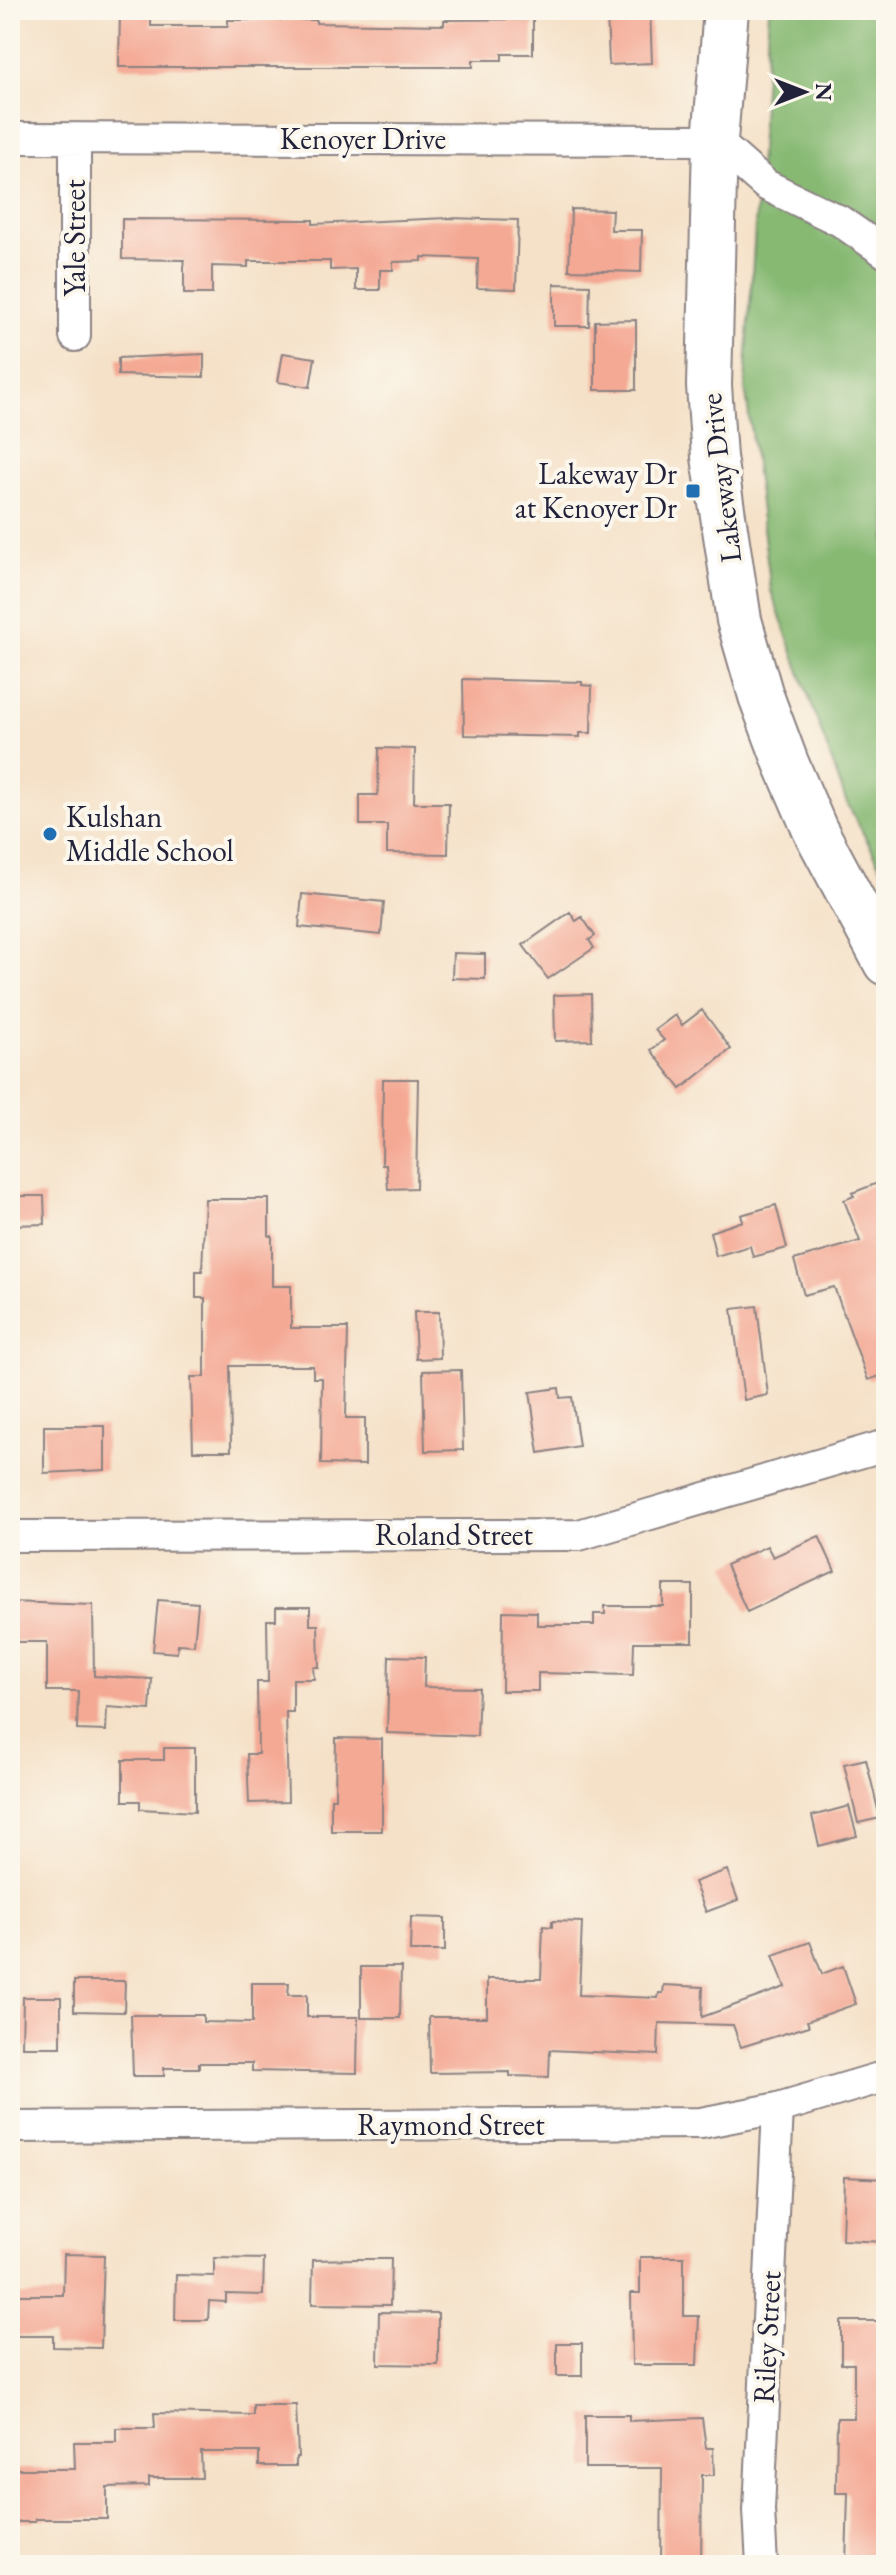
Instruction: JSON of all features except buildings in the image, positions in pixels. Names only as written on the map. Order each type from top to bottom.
[{"type":"main road","name":"Lakeway Drive","points":[[726,10],[715,140],[709,386],[714,457],[739,620],[761,696],[786,763],[815,830],[886,963]]},
{"type":"street","name":"Kenoyer Drive","points":[[10,138],[715,140]]},
{"type":"street","name":"Yale Street","points":[[75,139],[75,336]]},
{"type":"street","points":[[715,140],[766,185],[840,221],[886,253]]},
{"type":"street","name":"Roland Street","points":[[10,1536],[579,1535],[886,1445]]},
{"type":"street","name":"Raymond Street","points":[[10,2127],[701,2123],[778,2108],[886,2076]]},
{"type":"street","name":"Riley Street","points":[[762,2565],[759,2510],[778,2108]]},
{"type":"green space","points":[[769,10],[886,10],[886,876],[846,801],[771,591],[745,385]]},
{"type":"place","name":"Lakeway Dr at Kenoyer Dr","points":[[693,491]]},
{"type":"place","name":"Kulshan Middle School","points":[[50,834]]}]
